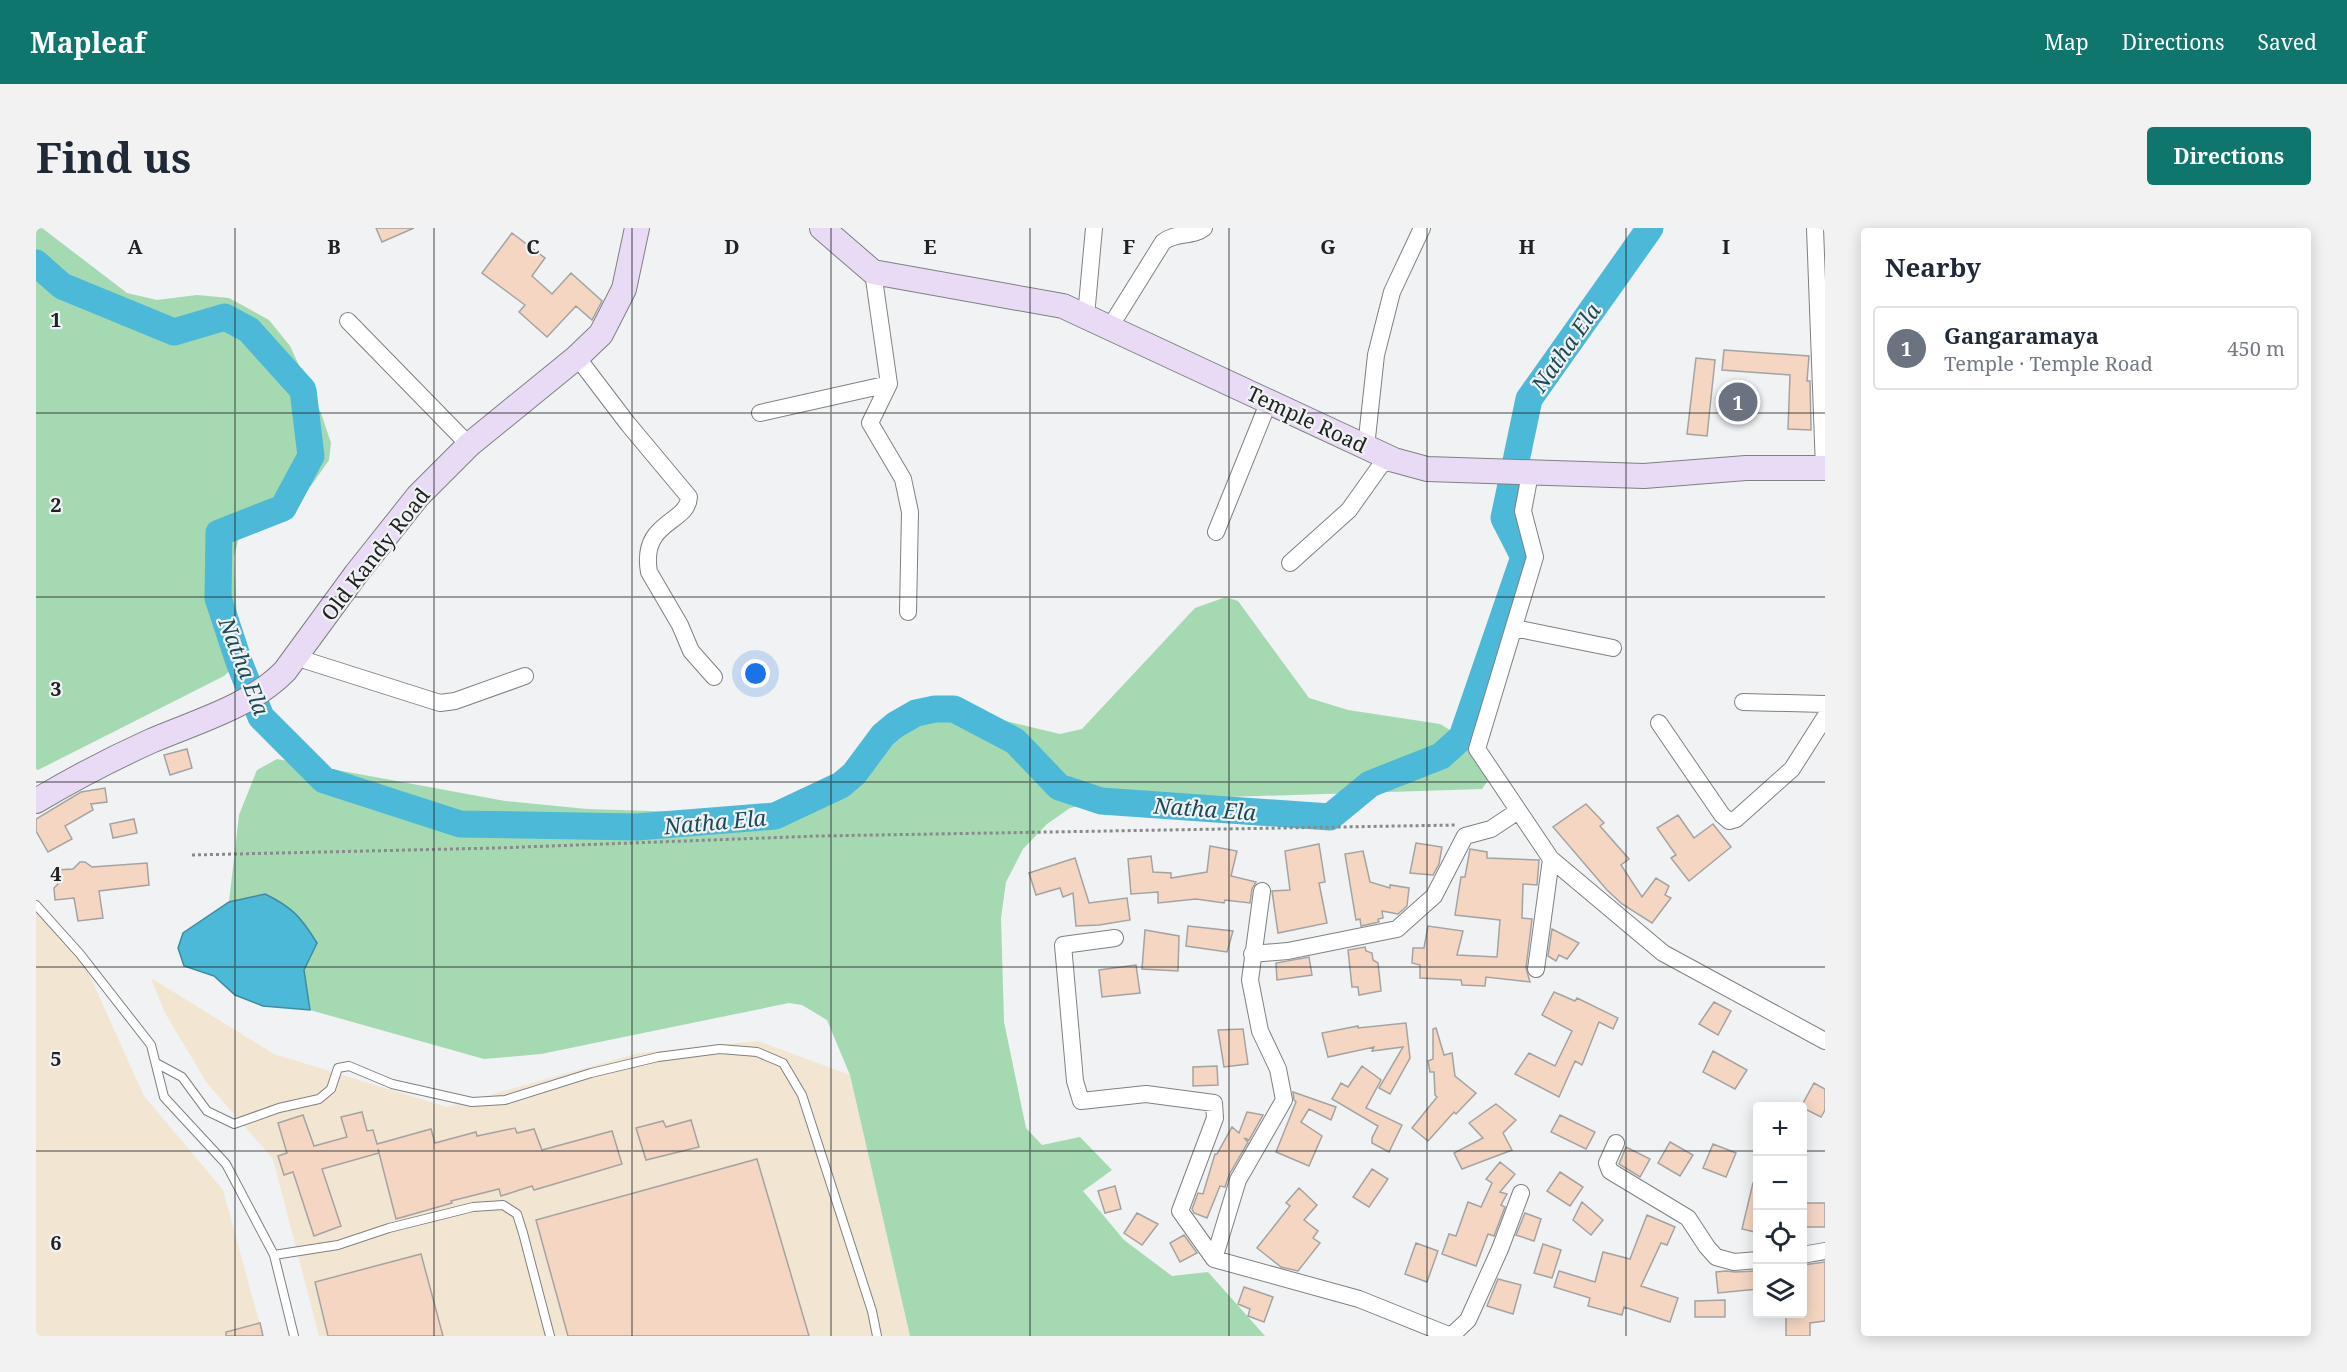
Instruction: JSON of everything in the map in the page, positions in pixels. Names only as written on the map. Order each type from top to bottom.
[{"type":"street","name":"Old Kandy Road","points":[[36,801],[66,783],[148,742],[232,706],[271,685],[418,496],[469,446],[577,357],[601,334],[624,289],[637,228]]},
{"type":"street","points":[[822,228],[873,272],[889,384],[870,423],[903,479],[910,512],[908,612]]},
{"type":"street","points":[[1086,316],[1094,228]]},
{"type":"street","points":[[1110,327],[1163,242],[1172,237],[1198,232],[1204,228]]},
{"type":"street","points":[[1366,447],[1376,355],[1392,292],[1422,228]]},
{"type":"street","points":[[1818,232],[1825,468]]},
{"type":"street","name":"Temple Road","points":[[873,272],[1063,306],[1394,460],[1427,468],[1530,474],[1644,476],[1746,468],[1825,468]]},
{"type":"street","points":[[348,321],[469,446]]},
{"type":"street","points":[[577,357],[628,424],[690,497],[686,510],[670,520],[650,544],[648,566],[649,572],[680,625],[692,651],[714,677]]},
{"type":"street","points":[[760,413],[889,384]]},
{"type":"street","points":[[1216,532],[1269,401]]},
{"type":"street","points":[[1290,563],[1349,510],[1381,465],[1394,460]]},
{"type":"street","points":[[1530,474],[1523,511],[1535,557],[1477,750],[1551,859],[1663,953],[1825,1041]]},
{"type":"street","points":[[1514,628],[1612,648]]},
{"type":"street","points":[[295,657],[440,703],[454,701],[525,675]]},
{"type":"street","points":[[1743,702],[1825,704]]},
{"type":"street","points":[[1659,723],[1722,815],[1729,821],[1736,819],[1792,769],[1825,717]]},
{"type":"street","points":[[1252,954],[1288,951],[1397,929],[1434,896],[1465,836],[1491,829],[1518,811]]},
{"type":"street","points":[[1536,969],[1551,859]]},
{"type":"street","points":[[1214,1259],[1238,1180],[1284,1100],[1278,1069],[1260,1031],[1250,980],[1262,891]]},
{"type":"street","points":[[1115,938],[1063,945],[1075,1081],[1081,1101],[1146,1094],[1214,1103],[1215,1118],[1180,1211],[1214,1259],[1359,1299],[1451,1336],[1468,1320],[1500,1249],[1521,1193]]},
{"type":"street","points":[[1616,1143],[1607,1163],[1610,1171],[1688,1218],[1716,1257],[1734,1262],[1753,1260]]},
{"type":"street","points":[[1807,1254],[1825,1251]]},
{"type":"lane","points":[[36,905],[80,954],[151,1046],[164,1097],[226,1164],[274,1255],[294,1336]]},
{"type":"lane","points":[[156,1063],[182,1077],[207,1111],[234,1124],[279,1108],[319,1099],[331,1089],[338,1068],[349,1066],[392,1084],[472,1102],[505,1100],[591,1073],[658,1057],[720,1048],[757,1052],[783,1063],[802,1095],[872,1311],[877,1336]]},
{"type":"lane","points":[[274,1255],[338,1245],[389,1228],[473,1207],[503,1205],[517,1214],[550,1336]]},
{"type":"path","points":[[192,855],[497,849],[818,836],[1457,825]]},
{"type":"shaded area","points":[[36,905],[80,954],[144,1096],[223,1190],[263,1336],[36,1336]]},
{"type":"shaded area","points":[[151,978],[274,1054],[447,1107],[639,1053],[758,1041],[850,1075],[910,1336],[319,1336],[273,1159],[207,1083],[165,1013]]},
{"type":"green space","points":[[36,228],[42,228],[127,293],[157,300],[197,295],[229,298],[269,320],[290,346],[321,413],[331,443],[329,460],[311,486],[264,507],[242,525],[234,557],[239,662],[224,676],[38,770],[36,769]]},
{"type":"green space","points":[[1226,597],[1238,601],[1309,698],[1348,710],[1440,724],[1462,737],[1490,767],[1491,776],[1482,789],[1101,801],[1070,808],[1047,824],[1023,849],[1006,882],[1001,918],[1004,1022],[1026,1128],[1042,1145],[1080,1137],[1112,1170],[1083,1191],[1124,1240],[1172,1276],[1208,1272],[1265,1336],[910,1336],[850,1075],[827,1020],[802,1005],[789,1003],[541,1054],[484,1059],[310,1010],[304,970],[317,943],[265,894],[229,902],[239,815],[257,770],[277,759],[505,801],[587,809],[682,812],[750,809],[790,803],[841,785],[854,774],[883,735],[916,713],[935,709],[954,709],[1060,734],[1082,729],[1195,608]]},
{"type":"water","points":[[265,894],[282,903],[295,914],[317,943],[304,970],[310,1010],[263,1006],[235,995],[214,976],[184,966],[178,948],[183,933],[229,902]]},
{"type":"building","points":[[376,228],[414,228],[382,242]]},
{"type":"building","points":[[512,233],[545,258],[532,276],[552,294],[571,273],[602,301],[592,320],[576,306],[547,337],[519,312],[525,305],[482,273]]},
{"type":"building","points":[[1724,350],[1809,356],[1807,381],[1810,381],[1811,430],[1788,429],[1790,375],[1722,370]]},
{"type":"building","points":[[1696,358],[1715,360],[1707,436],[1687,434]]},
{"type":"building","points":[[187,749],[192,768],[170,775],[164,755]]},
{"type":"building","points":[[105,788],[107,802],[91,804],[93,810],[65,826],[72,839],[48,852],[36,831],[36,819],[81,792]]},
{"type":"building","points":[[1586,804],[1604,823],[1600,826],[1629,859],[1621,865],[1642,897],[1656,878],[1669,886],[1665,895],[1671,898],[1652,923],[1622,904],[1607,890],[1553,827]]},
{"type":"building","points":[[1678,815],[1694,838],[1713,824],[1731,847],[1689,881],[1671,858],[1676,855],[1657,828]]},
{"type":"building","points":[[134,819],[137,833],[113,838],[110,824]]},
{"type":"building","points":[[1416,843],[1442,847],[1439,864],[1433,875],[1410,873]]},
{"type":"building","points":[[1319,844],[1325,882],[1319,883],[1327,923],[1278,933],[1272,891],[1290,890],[1285,851]]},
{"type":"building","points":[[1210,846],[1237,851],[1231,876],[1256,882],[1252,889],[1250,903],[1225,900],[1224,903],[1196,899],[1158,903],[1158,892],[1131,894],[1128,859],[1151,856],[1153,872],[1171,873],[1171,878],[1207,872]]},
{"type":"building","points":[[1470,849],[1487,852],[1487,858],[1539,860],[1537,885],[1523,884],[1522,918],[1532,919],[1526,968],[1530,982],[1486,977],[1485,986],[1462,985],[1461,980],[1420,978],[1420,965],[1412,963],[1413,948],[1424,948],[1428,926],[1463,931],[1457,955],[1497,957],[1500,920],[1455,915],[1461,877],[1465,877]]},
{"type":"building","points":[[1363,851],[1370,882],[1390,888],[1390,885],[1409,888],[1407,906],[1398,914],[1382,911],[1383,918],[1378,919],[1379,922],[1361,926],[1360,919],[1356,920],[1345,854]]},
{"type":"building","points":[[1075,858],[1089,903],[1127,898],[1130,920],[1076,926],[1073,893],[1063,897],[1060,888],[1036,895],[1029,873]]},
{"type":"building","points":[[80,862],[85,862],[92,867],[147,863],[149,885],[99,891],[103,918],[78,921],[74,898],[55,900],[54,888],[58,884],[56,870],[73,869]]},
{"type":"building","points":[[1188,926],[1233,931],[1227,952],[1186,946]]},
{"type":"building","points":[[1552,929],[1579,943],[1567,959],[1559,955],[1556,961],[1548,956]]},
{"type":"building","points":[[1145,930],[1179,936],[1178,971],[1142,969]]},
{"type":"building","points":[[1365,947],[1366,951],[1372,953],[1373,960],[1378,963],[1381,991],[1359,995],[1358,987],[1352,987],[1348,950]]},
{"type":"building","points":[[1309,957],[1312,975],[1277,980],[1276,963]]},
{"type":"building","points":[[1136,965],[1140,993],[1102,997],[1099,970]]},
{"type":"building","points":[[1554,992],[1575,1001],[1577,998],[1618,1018],[1613,1029],[1599,1022],[1582,1065],[1575,1061],[1559,1097],[1515,1074],[1529,1053],[1555,1066],[1572,1031],[1542,1015]]},
{"type":"building","points":[[1714,1002],[1731,1011],[1718,1035],[1699,1024]]},
{"type":"building","points":[[1406,1023],[1410,1058],[1390,1094],[1379,1088],[1403,1047],[1372,1051],[1374,1047],[1328,1057],[1322,1033],[1358,1026],[1358,1028]]},
{"type":"building","points":[[1436,1028],[1444,1055],[1452,1053],[1455,1076],[1476,1093],[1456,1114],[1454,1112],[1428,1141],[1412,1128],[1437,1097],[1434,1072],[1430,1072],[1428,1061],[1433,1059],[1433,1029]]},
{"type":"building","points":[[1243,1029],[1248,1064],[1224,1067],[1218,1030]]},
{"type":"building","points":[[1713,1051],[1747,1070],[1735,1089],[1703,1072]]},
{"type":"building","points":[[1217,1066],[1218,1085],[1193,1086],[1193,1067]]},
{"type":"building","points":[[1362,1066],[1381,1080],[1366,1108],[1402,1125],[1389,1152],[1372,1143],[1378,1126],[1332,1099],[1341,1083],[1348,1087]]},
{"type":"building","points":[[1814,1083],[1825,1089],[1825,1110],[1821,1117],[1807,1110],[1807,1102],[1804,1102]]},
{"type":"building","points":[[1293,1092],[1336,1107],[1331,1120],[1309,1109],[1301,1122],[1322,1136],[1309,1166],[1276,1152],[1296,1102]]},
{"type":"building","points":[[1496,1104],[1516,1120],[1503,1133],[1512,1150],[1462,1169],[1454,1153],[1483,1138],[1469,1123]]},
{"type":"building","points":[[362,1112],[367,1131],[373,1130],[377,1144],[431,1129],[435,1143],[476,1132],[477,1136],[515,1128],[517,1133],[534,1129],[542,1150],[612,1131],[622,1164],[534,1190],[532,1186],[501,1196],[499,1189],[451,1201],[452,1203],[396,1219],[378,1149],[379,1153],[322,1169],[341,1226],[314,1236],[293,1172],[284,1175],[278,1156],[287,1153],[278,1123],[303,1115],[314,1146],[347,1137],[341,1117]]},
{"type":"building","points":[[1247,1112],[1263,1115],[1249,1140],[1244,1138],[1248,1142],[1229,1175],[1225,1187],[1220,1186],[1207,1218],[1194,1213],[1192,1209],[1198,1193],[1203,1194],[1215,1154],[1232,1127],[1239,1133]]},
{"type":"building","points":[[1560,1115],[1595,1132],[1586,1149],[1551,1132]]},
{"type":"building","points":[[691,1120],[699,1147],[646,1160],[636,1128],[663,1121],[666,1127]]},
{"type":"building","points":[[1670,1142],[1693,1155],[1680,1176],[1658,1163]]},
{"type":"building","points":[[1713,1144],[1736,1153],[1726,1177],[1703,1168]]},
{"type":"building","points":[[1626,1147],[1650,1159],[1640,1177],[1619,1164]]},
{"type":"building","points":[[757,1159],[809,1336],[568,1336],[536,1220]]},
{"type":"building","points":[[1500,1162],[1515,1174],[1500,1192],[1507,1194],[1501,1205],[1505,1207],[1494,1236],[1488,1234],[1476,1266],[1442,1254],[1449,1234],[1456,1236],[1468,1202],[1481,1207],[1492,1183],[1486,1179]]},
{"type":"building","points":[[1372,1169],[1388,1179],[1369,1207],[1353,1197]]},
{"type":"building","points":[[1560,1172],[1583,1187],[1570,1206],[1547,1191]]},
{"type":"building","points":[[1753,1183],[1753,1232],[1742,1229]]},
{"type":"building","points":[[1115,1186],[1121,1209],[1105,1213],[1098,1191]]},
{"type":"building","points":[[1299,1188],[1317,1205],[1304,1220],[1318,1231],[1313,1238],[1320,1243],[1298,1271],[1281,1267],[1257,1248],[1290,1206],[1286,1203]]},
{"type":"building","points":[[1582,1202],[1603,1220],[1591,1235],[1573,1220]]},
{"type":"building","points":[[1807,1203],[1825,1203],[1825,1227],[1807,1227]]},
{"type":"building","points":[[1137,1213],[1158,1224],[1142,1245],[1124,1233]]},
{"type":"building","points":[[1525,1213],[1541,1219],[1534,1241],[1516,1235]]},
{"type":"building","points":[[1647,1215],[1675,1227],[1667,1245],[1661,1243],[1641,1286],[1678,1298],[1670,1322],[1624,1307],[1622,1315],[1588,1306],[1590,1298],[1554,1287],[1559,1271],[1595,1282],[1603,1252],[1630,1259]]},
{"type":"building","points":[[1184,1235],[1197,1253],[1180,1262],[1170,1243]]},
{"type":"building","points":[[1416,1243],[1438,1251],[1427,1282],[1405,1274]]},
{"type":"building","points":[[1543,1244],[1561,1250],[1552,1278],[1534,1273]]},
{"type":"building","points":[[421,1254],[443,1336],[328,1336],[315,1282]]},
{"type":"building","points":[[1825,1262],[1825,1321],[1810,1323],[1810,1336],[1786,1336],[1786,1318],[1807,1318],[1807,1264]]},
{"type":"building","points":[[1753,1271],[1753,1290],[1718,1293],[1716,1272]]},
{"type":"building","points":[[1498,1279],[1521,1285],[1513,1314],[1487,1306]]},
{"type":"building","points":[[1244,1287],[1273,1297],[1264,1322],[1248,1316],[1250,1309],[1238,1304]]},
{"type":"building","points":[[1725,1300],[1725,1317],[1695,1317],[1695,1301]]},
{"type":"building","points":[[260,1323],[263,1336],[226,1336],[226,1332]]},
{"type":"waterway","name":"Natha Ela","points":[[36,263],[62,286],[174,332],[225,317],[249,330],[303,390],[311,456],[283,508],[219,533],[218,598],[239,662],[261,717],[324,780],[460,824],[637,827],[775,816],[841,785],[854,774],[883,735],[895,725],[916,713],[935,709],[954,709],[1015,741],[1059,787],[1101,801],[1330,817],[1370,784],[1441,756],[1462,737],[1524,557],[1504,518],[1529,399],[1650,228]]},
{"type":"place","name":"Gangaramaya","points":[[1738,402]]}]
